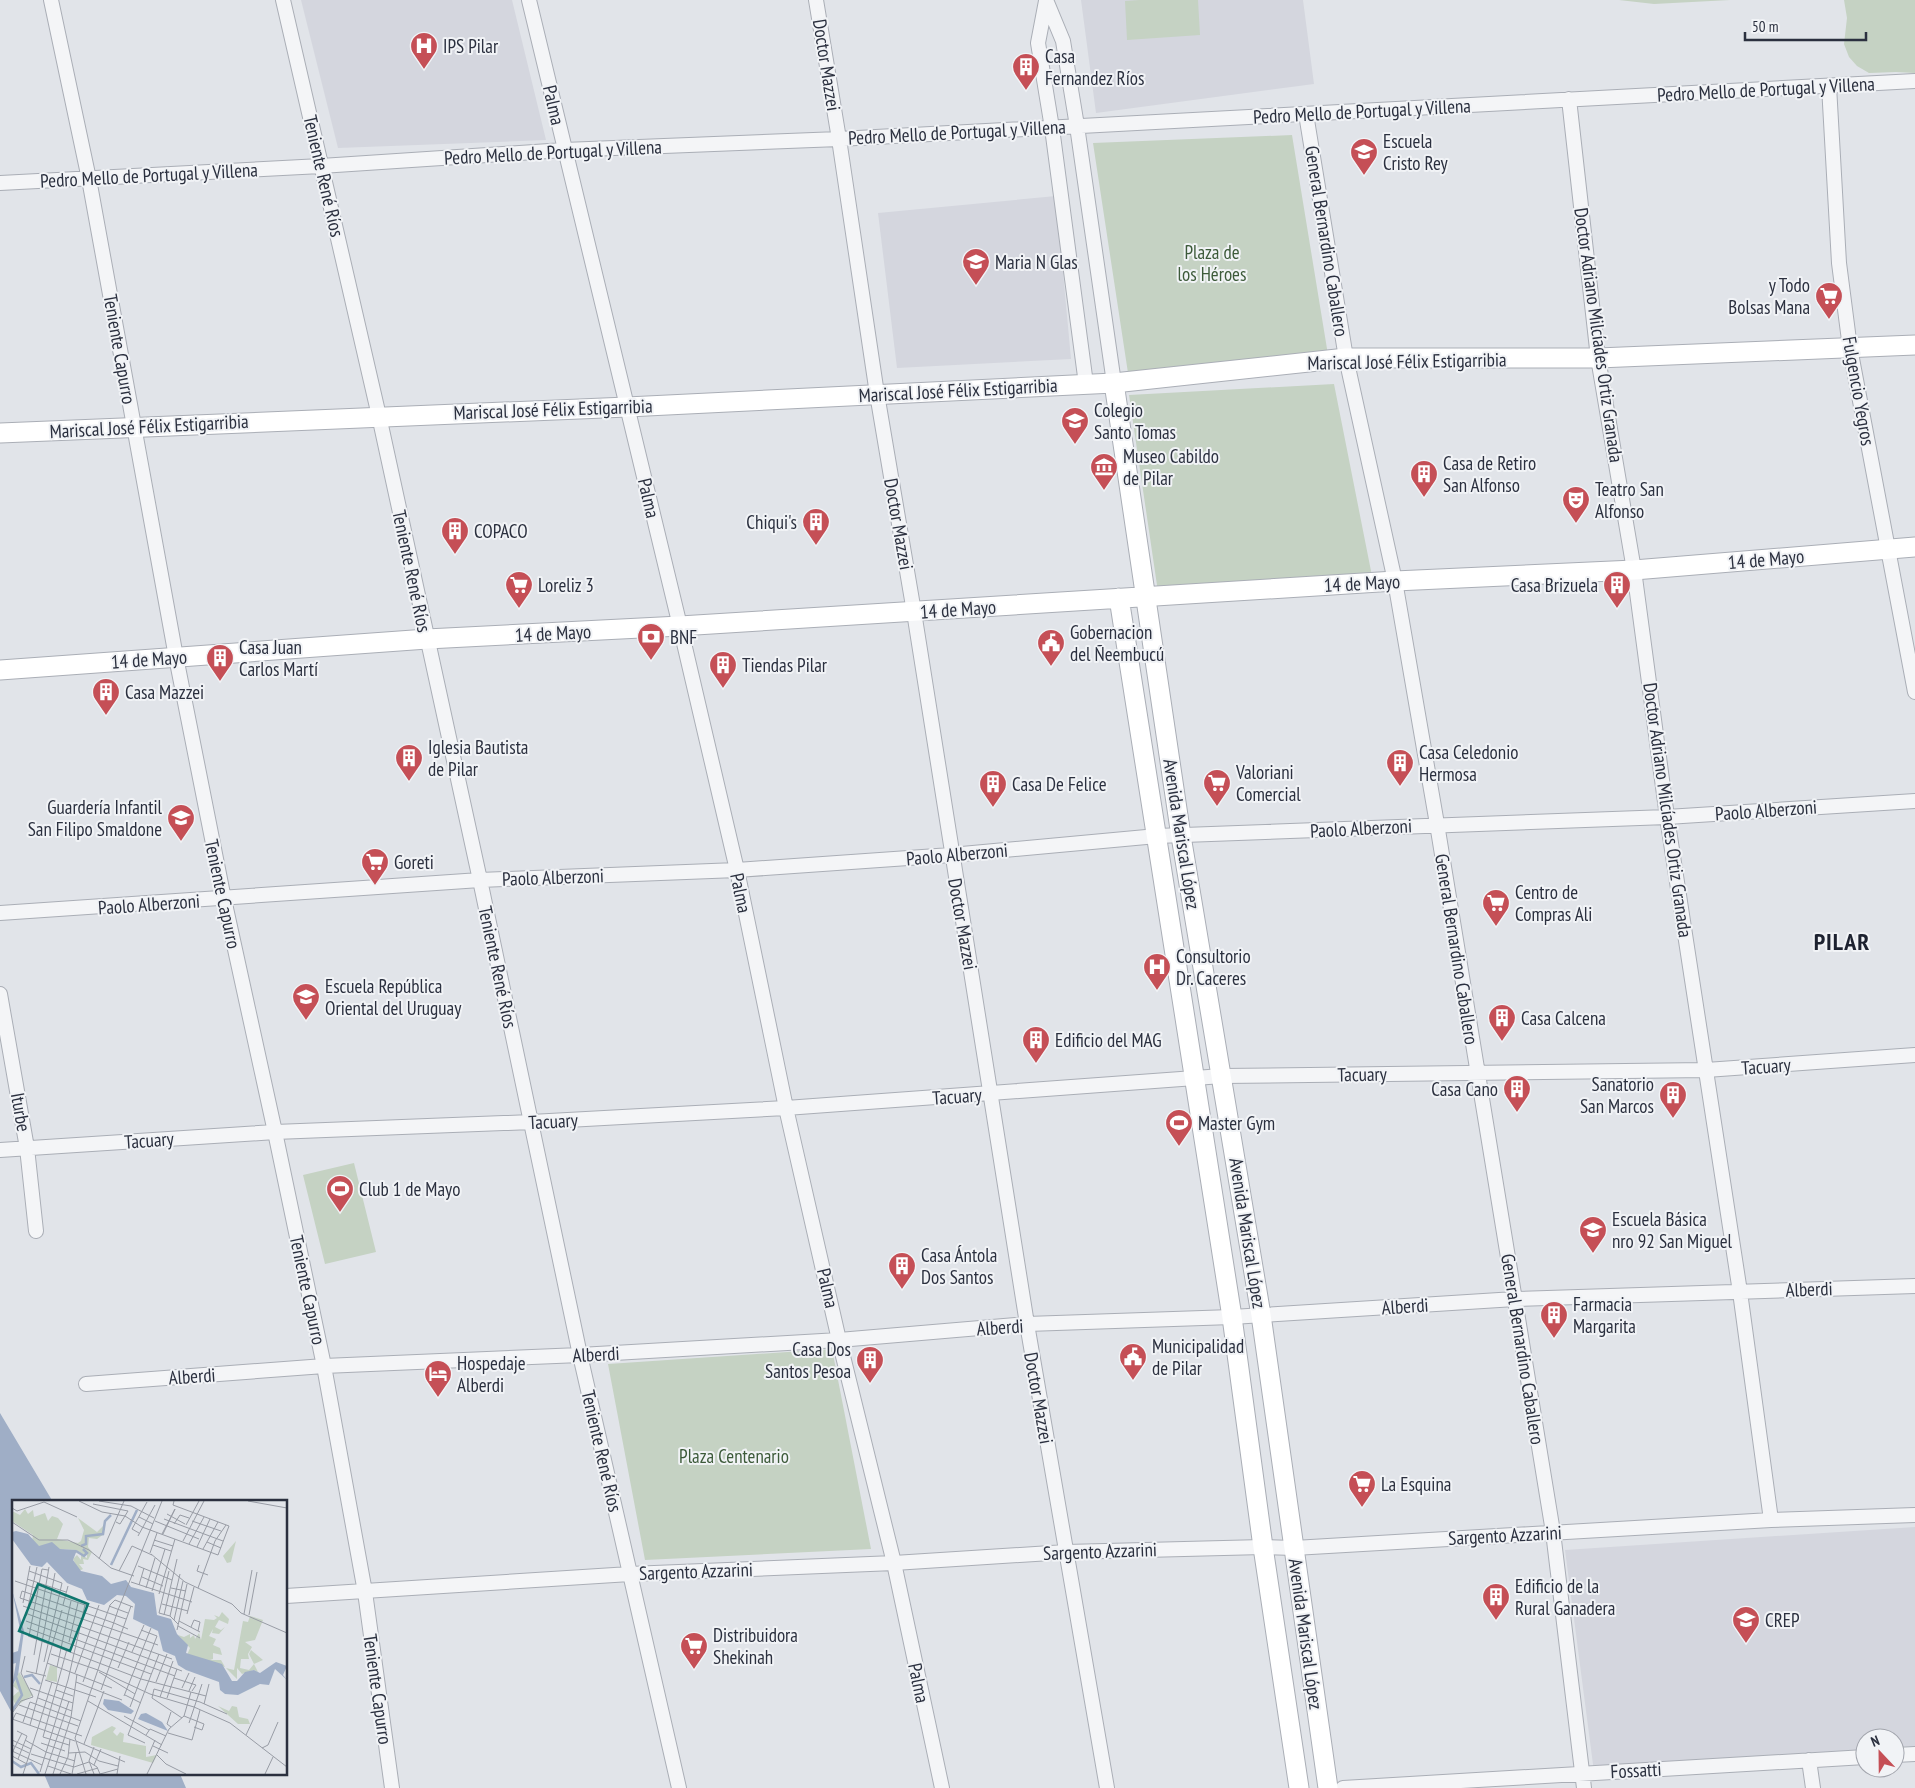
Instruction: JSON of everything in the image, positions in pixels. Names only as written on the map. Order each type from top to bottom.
[{"type":"main road","name":"Mariscal José Félix Estigarribia","points":[[0,433],[627,407],[1114,383],[1346,358],[1598,358],[1915,345]]},
{"type":"main road","name":"Avenida Mariscal López","points":[[1114,383],[1181,836],[1261,1315],[1328,1788]]},
{"type":"main road","name":"14 de Mayo","points":[[0,670],[427,639],[914,612],[1395,581],[1634,570],[1915,547]]},
{"type":"main road","name":"Avenida Mariscal López","points":[[1119,598],[1232,1317],[1263,1547],[1299,1788]]},
{"type":"street","name":"Teniente Capurro","points":[[51,0],[89,178],[176,657],[224,899],[324,1366],[365,1592],[392,1788]]},
{"type":"street","name":"Teniente René Ríos","points":[[283,0],[379,416],[480,880],[580,1355],[679,1788]]},
{"type":"street","name":"Palma","points":[[529,0],[737,870],[786,1108],[839,1340],[894,1563],[942,1788]]},
{"type":"street","name":"Doctor Mazzei","points":[[816,0],[877,394],[914,612],[951,855],[1027,1324],[1107,1788]]},
{"type":"street","points":[[1046,0],[1063,41],[1114,383]]},
{"type":"street","points":[[1046,0],[1038,43],[1052,128],[1086,384]]},
{"type":"street","name":"Pedro Mello de Portugal y Villena","points":[[0,183],[321,166],[564,150],[839,139],[1915,81]]},
{"type":"street","name":"Fulgencio Yegros","points":[[1829,86],[1839,263],[1850,348],[1915,692]]},
{"type":"street","name":"Doctor Adriano Milcíades Ortiz Granada","points":[[1570,99],[1598,358],[1634,570],[1667,816],[1740,1292],[1771,1520]]},
{"type":"street","name":"General Bernardino Caballero","points":[[1306,114],[1346,358],[1395,581],[1437,824],[1552,1532],[1584,1788]]},
{"type":"street","name":"Paolo Alberzoni","points":[[0,913],[480,880],[737,870],[951,855],[1157,836],[1667,816],[1915,801]]},
{"type":"street","name":"Iturbe","points":[[0,994],[27,1148],[36,1231]]},
{"type":"street","name":"Tacuary","points":[[0,1150],[275,1132],[530,1122],[786,1108],[1222,1076],[1706,1070],[1915,1055]]},
{"type":"street","name":"Alberdi","points":[[86,1384],[324,1366],[580,1355],[839,1340],[1027,1324],[1232,1317],[1515,1299],[1915,1286]]},
{"type":"street","name":"Sargento Azzarini","points":[[288,1596],[630,1574],[894,1563],[1066,1552],[1263,1547],[1294,1548],[1771,1520],[1915,1515]]},
{"type":"street","name":"Fossatti","points":[[1343,1788],[1855,1758]]},
{"type":"street","points":[[1809,1760],[1813,1788]]},
{"type":"street","points":[[1292,1788],[1304,1788]]},
{"type":"shaded area","name":"IPS Pilar","points":[[301,0],[512,0],[546,140],[338,148]]},
{"type":"shaded area","points":[[1081,0],[1303,0],[1314,84],[1096,113]]},
{"type":"shaded area","name":"Maria N Glas","points":[[1056,196],[1071,359],[897,368],[878,213]]},
{"type":"shaded area","name":"CREP","points":[[1915,1527],[1915,1746],[1905,1746],[1905,1728],[1855,1728],[1855,1751],[1594,1772],[1565,1550]]},
{"type":"green space","points":[[1198,0],[1200,35],[1127,40],[1125,1]]},
{"type":"green space","points":[[1619,0],[1730,0],[1654,4]]},
{"type":"green space","points":[[1844,0],[1915,0],[1915,73],[1869,73],[1857,66],[1849,57],[1844,44],[1847,18]]},
{"type":"green space","name":"Plaza de los Héroes","points":[[1292,135],[1329,361],[1128,373],[1093,143]]},
{"type":"green space","points":[[1334,384],[1372,576],[1158,592],[1129,395]]},
{"type":"green space","name":"Club 1 de Mayo","points":[[354,1163],[376,1252],[325,1264],[303,1175]]},
{"type":"green space","name":"Plaza Centenario","points":[[832,1349],[871,1549],[645,1560],[608,1364]]},
{"type":"water","points":[[0,1413],[52,1500],[12,1500],[12,1713],[0,1691]]},
{"type":"water","points":[[45,1776],[181,1776],[186,1788],[50,1788]]},
{"type":"place","name":"IPS Pilar","points":[[424,70]]},
{"type":"place","name":"Casa Fernandez Ríos","points":[[1026,91]]},
{"type":"place","name":"Escuela Cristo Rey","points":[[1364,176]]},
{"type":"place","name":"Maria N Glas","points":[[976,286]]},
{"type":"place","name":"y Todo Bolsas Mana","points":[[1829,320]]},
{"type":"place","name":"Colegio Santo Tomas","points":[[1075,445]]},
{"type":"place","name":"Museo Cabildo de Pilar","points":[[1104,491]]},
{"type":"place","name":"Casa de Retiro San Alfonso","points":[[1424,498]]},
{"type":"place","name":"Teatro San Alfonso","points":[[1576,524]]},
{"type":"place","name":"Chiqui's","points":[[816,546]]},
{"type":"place","name":"COPACO","points":[[455,555]]},
{"type":"place","name":"Loreliz 3","points":[[519,609]]},
{"type":"place","name":"Casa Brizuela","points":[[1617,609]]},
{"type":"place","name":"BNF","points":[[651,661]]},
{"type":"place","name":"Gobernacion del Ñeembucú","points":[[1051,667]]},
{"type":"place","name":"Casa Juan Carlos Martí","points":[[220,682]]},
{"type":"place","name":"Tiendas Pilar","points":[[723,689]]},
{"type":"place","name":"Casa Mazzei","points":[[106,716]]},
{"type":"place","name":"Iglesia Bautista de Pilar","points":[[409,782]]},
{"type":"place","name":"Casa Celedonio Hermosa","points":[[1400,787]]},
{"type":"place","name":"Valoriani Comercial","points":[[1217,807]]},
{"type":"place","name":"Casa De Felice","points":[[993,808]]},
{"type":"place","name":"Guardería Infantil San Filipo Smaldone","points":[[181,842]]},
{"type":"place","name":"Goreti","points":[[375,886]]},
{"type":"place","name":"Centro de Compras Ali","points":[[1496,927]]},
{"type":"place","name":"Consultorio Dr. Caceres","points":[[1157,991]]},
{"type":"place","name":"Escuela República Oriental del Uruguay","points":[[306,1021]]},
{"type":"place","name":"Casa Calcena","points":[[1502,1042]]},
{"type":"place","name":"Edificio del MAG","points":[[1036,1064]]},
{"type":"place","name":"Casa Cano","points":[[1517,1113]]},
{"type":"place","name":"Sanatorio San Marcos","points":[[1673,1119]]},
{"type":"place","name":"Master Gym","points":[[1179,1147]]},
{"type":"place","name":"Club 1 de Mayo","points":[[340,1213]]},
{"type":"place","name":"Escuela Básica nro 92 San Miguel","points":[[1593,1254]]},
{"type":"place","name":"Casa Ántola Dos Santos","points":[[902,1290]]},
{"type":"place","name":"Farmacia Margarita","points":[[1554,1339]]},
{"type":"place","name":"Municipalidad de Pilar","points":[[1133,1381]]},
{"type":"place","name":"Casa Dos Santos Pesoa","points":[[870,1384]]},
{"type":"place","name":"Hospedaje Alberdi","points":[[438,1398]]},
{"type":"place","name":"La Esquina","points":[[1362,1508]]},
{"type":"place","name":"Edificio de la Rural Ganadera","points":[[1496,1621]]},
{"type":"place","name":"CREP","points":[[1746,1644]]},
{"type":"place","name":"Distribuidora Shekinah","points":[[694,1670]]},
{"type":"district","name":"PILAR","points":[[1842,942]]}]
